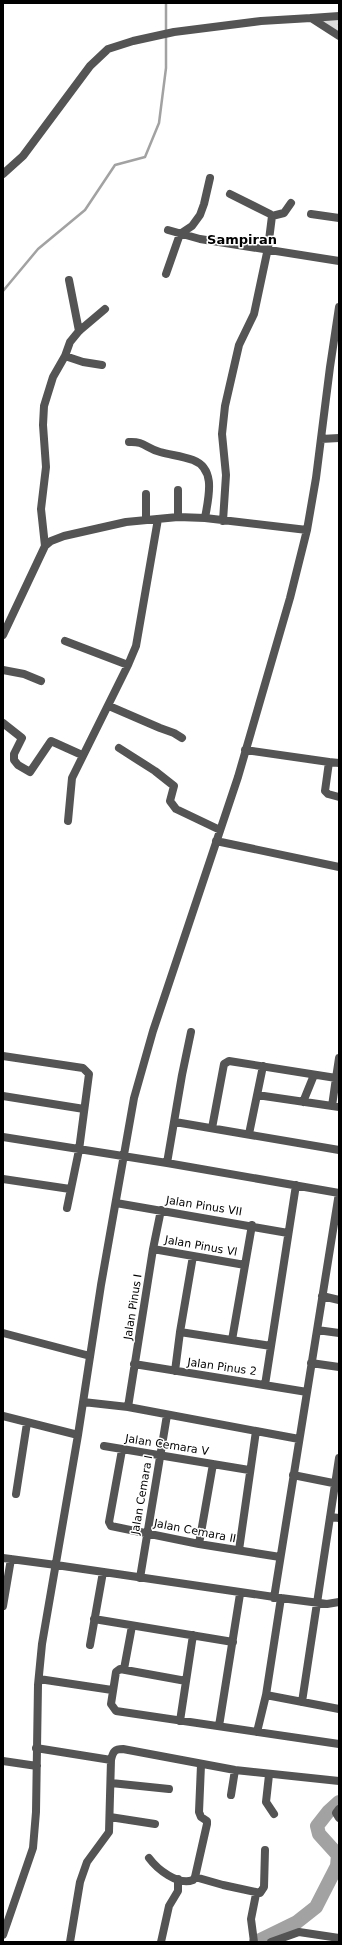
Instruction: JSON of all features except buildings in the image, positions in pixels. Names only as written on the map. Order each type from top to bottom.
[{"type":"street","points":[[3,174],[23,156],[73,86],[100,55],[116,46],[174,32],[261,21],[339,16]]},
{"type":"street","points":[[311,18],[339,36]]},
{"type":"street","points":[[166,274],[180,234],[192,226],[200,215],[210,178]]},
{"type":"street","points":[[230,194],[272,216],[284,213],[292,203]]},
{"type":"street","points":[[311,214],[339,218]]},
{"type":"street","points":[[222,521],[226,475],[222,434],[225,406],[239,345],[254,314],[268,248],[272,216]]},
{"type":"street","points":[[168,230],[200,239],[268,248],[339,261]]},
{"type":"street","points":[[69,280],[79,331]]},
{"type":"street","points":[[3,1935],[6,1919],[33,1848],[36,1812],[38,1678],[42,1644],[84,1402],[101,1285],[123,1156],[143,1061],[220,830],[275,656],[307,530],[316,478],[339,307]]},
{"type":"street","points":[[45,546],[41,509],[46,467],[42,425],[43,412],[52,377],[65,356],[70,342],[79,331],[105,309]]},
{"type":"street","points":[[65,356],[83,362],[102,365]]},
{"type":"street","points":[[321,439],[339,438]]},
{"type":"street","points":[[129,442],[139,441],[154,450],[194,461],[202,466],[209,480],[205,518]]},
{"type":"street","points":[[178,490],[178,517]]},
{"type":"street","points":[[146,494],[146,519]]},
{"type":"street","points":[[3,635],[45,546],[51,541],[74,533],[146,519],[178,517],[205,518],[307,530]]},
{"type":"street","points":[[68,821],[72,778],[136,646],[158,519]]},
{"type":"street","points":[[65,641],[128,665]]},
{"type":"street","points":[[3,670],[24,674],[41,681]]},
{"type":"street","points":[[108,706],[174,733],[182,738]]},
{"type":"street","points":[[3,723],[22,738],[14,754],[14,760],[18,765],[30,772],[51,741],[82,756]]},
{"type":"street","points":[[119,748],[155,771],[174,786],[170,801],[176,809],[220,830]]},
{"type":"street","points":[[245,750],[339,763]]},
{"type":"street","points":[[328,762],[325,791],[328,794],[339,796]]},
{"type":"street","points":[[216,841],[339,867]]},
{"type":"street","points":[[167,1163],[191,1032]]},
{"type":"street","points":[[3,1056],[85,1069],[90,1076],[79,1150],[67,1208]]},
{"type":"street","points":[[257,1095],[336,1107],[336,1078],[339,1058]]},
{"type":"street","points":[[212,1128],[224,1064],[229,1061],[336,1078]]},
{"type":"street","points":[[249,1134],[263,1066]]},
{"type":"street","points":[[303,1102],[314,1075]]},
{"type":"street","points":[[3,1096],[84,1109]]},
{"type":"street","points":[[174,1122],[339,1150]]},
{"type":"street","points":[[3,1137],[167,1163],[339,1193],[280,1557],[266,1695],[257,1732]]},
{"type":"street","points":[[3,1178],[70,1189]]},
{"type":"street","points":[[265,1385],[296,1185]]},
{"type":"street","name":"Jalan Pinus VII","points":[[116,1202],[252,1225],[288,1233]]},
{"type":"street","name":"Jalan Pinus I","points":[[128,1407],[153,1249],[161,1210]]},
{"type":"street","points":[[232,1340],[252,1225]]},
{"type":"street","name":"Jalan Pinus Vl","points":[[153,1249],[245,1265]]},
{"type":"street","points":[[175,1371],[193,1256]]},
{"type":"street","points":[[322,1296],[339,1300]]},
{"type":"street","points":[[317,1330],[339,1333]]},
{"type":"street","points":[[180,1332],[270,1346]]},
{"type":"street","points":[[3,1333],[90,1356]]},
{"type":"street","points":[[312,1363],[339,1367]]},
{"type":"street","name":"Jalan Pinus 2","points":[[134,1364],[307,1392]]},
{"type":"street","points":[[84,1402],[128,1407],[298,1439]]},
{"type":"street","name":"Jalan Cemara I","points":[[140,1578],[146,1533],[167,1415]]},
{"type":"street","points":[[3,1416],[78,1435]]},
{"type":"street","points":[[16,1494],[27,1423]]},
{"type":"street","points":[[239,1550],[249,1470],[256,1431]]},
{"type":"street","name":"Jalan Cemara V","points":[[104,1446],[249,1470]]},
{"type":"street","name":"Jalan Cemara II","points":[[122,1450],[109,1522],[111,1526],[199,1544],[280,1557]]},
{"type":"street","points":[[302,1702],[318,1603],[335,1518],[339,1458]]},
{"type":"street","points":[[199,1544],[213,1464]]},
{"type":"street","points":[[293,1475],[337,1483]]},
{"type":"street","points":[[3,1606],[7,1559],[104,1572],[240,1594],[327,1604],[339,1602]]},
{"type":"street","points":[[90,1645],[104,1572]]},
{"type":"street","points":[[219,1726],[240,1594]]},
{"type":"street","points":[[94,1619],[233,1642]]},
{"type":"street","points":[[124,1669],[132,1626]]},
{"type":"street","points":[[180,1720],[193,1635]]},
{"type":"street","points":[[186,1681],[124,1669],[116,1672],[111,1704],[116,1712],[339,1744]]},
{"type":"street","points":[[38,1678],[112,1690]]},
{"type":"street","points":[[266,1695],[339,1709]]},
{"type":"street","points":[[36,1748],[111,1760]]},
{"type":"street","points":[[70,1942],[80,1882],[87,1862],[109,1832],[111,1760],[112,1753],[116,1749],[123,1749],[201,1765],[269,1775],[339,1781]]},
{"type":"street","points":[[3,1761],[37,1766]]},
{"type":"street","points":[[149,1858],[165,1874],[190,1882],[194,1880],[207,1824],[207,1821],[201,1817],[199,1812],[201,1765]]},
{"type":"street","points":[[231,1796],[235,1770]]},
{"type":"street","points":[[269,1775],[266,1802],[274,1814]]},
{"type":"street","points":[[111,1783],[169,1789]]},
{"type":"street","points":[[339,1809],[336,1813],[339,1818]]},
{"type":"street","points":[[110,1818],[155,1824]]},
{"type":"street","points":[[195,1877],[256,1894],[261,1892],[264,1887],[264,1850]]},
{"type":"street","points":[[161,1942],[169,1908],[178,1891],[178,1879]]},
{"type":"street","points":[[254,1941],[251,1919],[256,1894]]},
{"type":"street","points":[[271,1942],[299,1932],[339,1938]]},
{"type":"green space","points":[[339,18],[339,32],[323,21]]},
{"type":"waterway","points":[[3,291],[38,249],[85,210],[115,165],[145,157],[159,123],[166,68],[166,3]]},
{"type":"waterway","points":[[256,1942],[297,1922],[316,1907],[337,1866],[338,1855],[319,1834],[317,1826],[328,1812],[339,1802]]},
{"type":"district","name":"Sampiran","points":[[242,239]]}]
